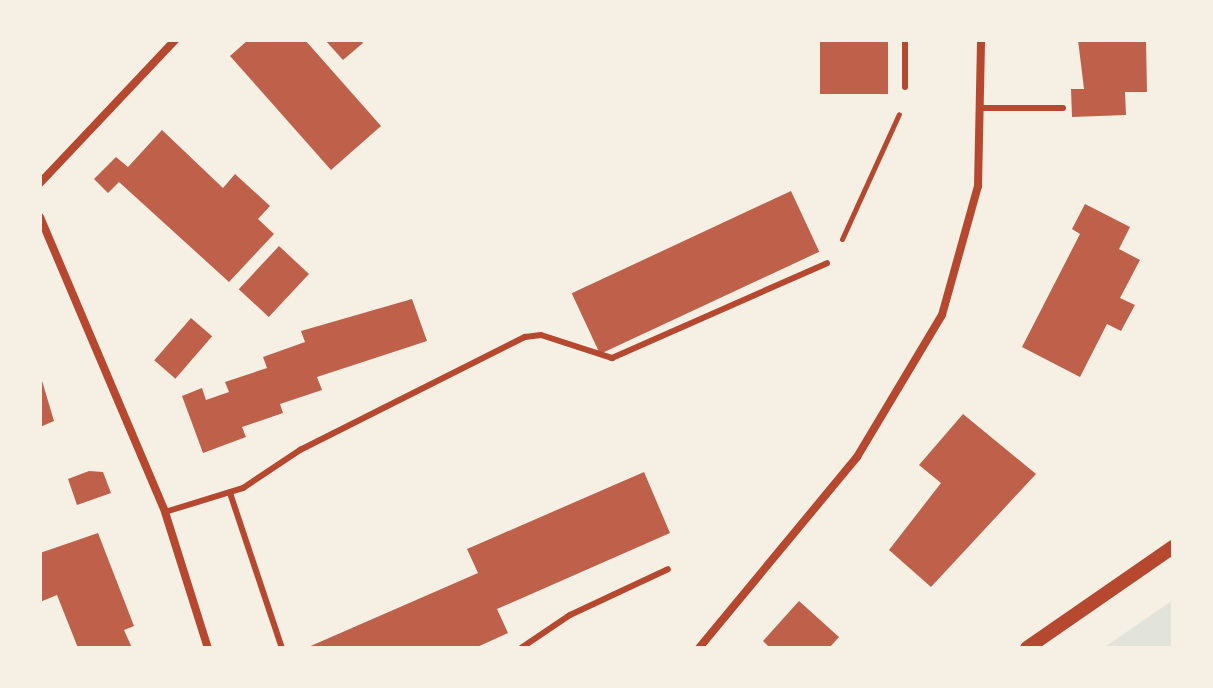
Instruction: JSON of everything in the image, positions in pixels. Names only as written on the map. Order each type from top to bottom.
[{"type":"street","points":[[40,183],[175,40]]},
{"type":"street","points":[[699,648],[789,547],[913,373],[962,257],[978,186],[981,40]]},
{"type":"street","points":[[40,217],[165,512],[208,648]]},
{"type":"street","points":[[1027,648],[1173,547]]},
{"type":"lane","points":[[905,40],[905,87]]},
{"type":"lane","points":[[982,108],[1063,108]]},
{"type":"lane","points":[[165,512],[230,493],[300,450],[525,337],[541,335],[612,358],[827,263]]},
{"type":"lane","points":[[230,493],[282,648]]},
{"type":"lane","points":[[521,648],[570,615],[668,569]]},
{"type":"path","points":[[827,263],[891,140],[905,87]]},
{"type":"shaded area","points":[[1173,600],[1173,648],[1103,648],[1112,642]]},
{"type":"building","points":[[248,40],[305,40],[381,126],[331,170],[230,56]]},
{"type":"building","points":[[325,40],[361,40],[363,43],[343,60]]},
{"type":"building","points":[[820,40],[888,40],[888,94],[820,94]]},
{"type":"building","points":[[1078,40],[1146,40],[1147,92],[1125,92],[1126,115],[1072,117],[1071,89],[1084,89]]},
{"type":"building","points":[[162,130],[223,188],[235,174],[270,206],[258,219],[274,234],[229,282],[119,182],[108,193],[94,179],[116,157],[128,167]]},
{"type":"building","points":[[791,191],[819,252],[600,354],[572,293]]},
{"type":"building","points":[[1085,204],[1130,227],[1119,249],[1140,260],[1120,298],[1135,305],[1121,331],[1107,324],[1080,377],[1022,347],[1080,234],[1072,229]]},
{"type":"building","points":[[279,246],[309,274],[269,317],[239,289]]},
{"type":"building","points":[[412,299],[427,341],[317,377],[322,390],[280,404],[283,413],[242,427],[246,437],[203,453],[182,396],[202,388],[206,400],[229,392],[225,382],[267,368],[263,357],[305,342],[301,331]]},
{"type":"building","points":[[191,318],[212,336],[175,379],[154,360]]},
{"type":"building","points":[[40,374],[54,421],[40,427]]},
{"type":"building","points":[[963,414],[1036,474],[931,587],[889,550],[941,483],[919,465]]},
{"type":"building","points":[[89,471],[103,472],[111,493],[77,505],[68,479]]},
{"type":"building","points":[[644,472],[670,533],[497,609],[508,633],[475,648],[306,648],[478,573],[467,549]]},
{"type":"building","points":[[98,533],[134,626],[124,630],[132,648],[78,648],[57,595],[40,602],[40,553]]},
{"type":"building","points":[[799,601],[839,637],[829,648],[770,648],[763,641]]}]
